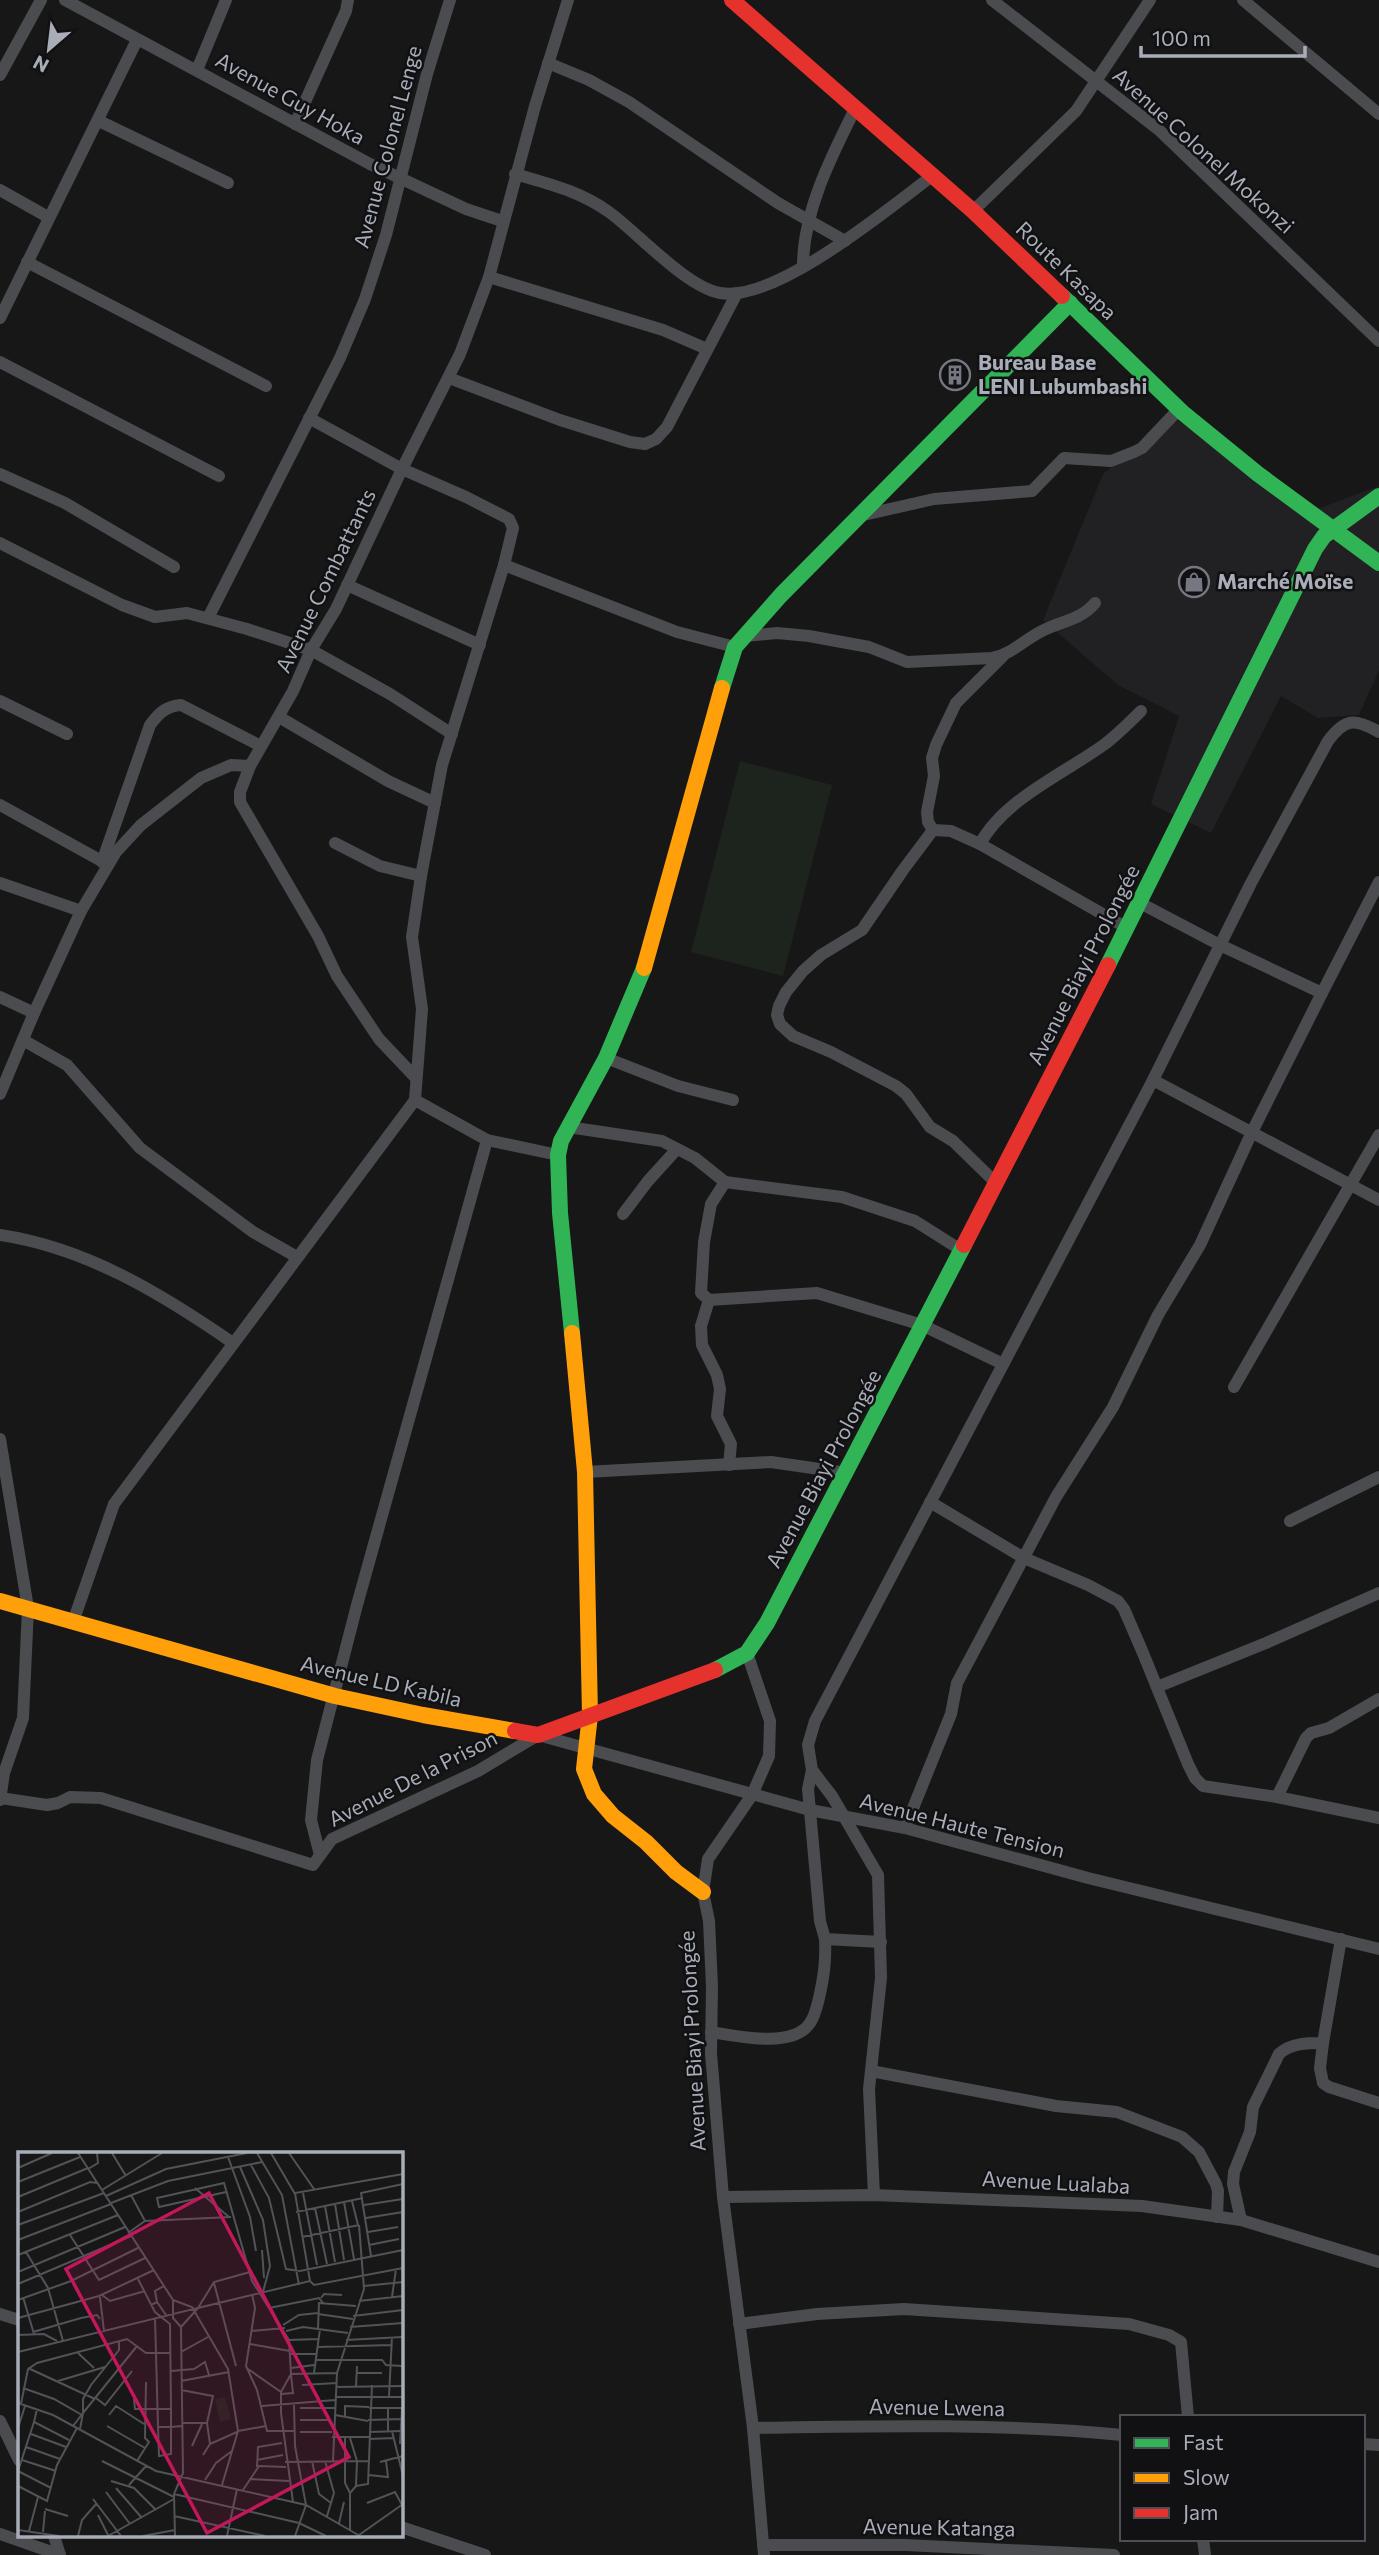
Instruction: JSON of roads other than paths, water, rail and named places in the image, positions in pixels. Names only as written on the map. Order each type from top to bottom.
[{"type":"street","points":[[0,75],[41,0]]},
{"type":"street","name":"Avenue Guy Hoka","points":[[65,0],[400,179],[466,209],[502,221]]},
{"type":"street","points":[[197,70],[226,0]]},
{"type":"street","points":[[295,124],[346,11],[348,0]]},
{"type":"street","name":"Avenue Colonel Lenge","points":[[208,618],[340,358],[365,299],[386,235],[427,74],[450,0]]},
{"type":"street","name":"Avenue Combattants","points":[[416,1078],[379,1039],[337,976],[318,936],[240,802],[240,792],[250,766],[293,691],[311,650],[347,585],[401,469],[449,378],[489,277],[515,174],[568,0]]},
{"type":"street","name":"Route Kasapa","points":[[732,0],[973,211],[1179,409],[1258,474],[1379,563]]},
{"type":"street","name":"Avenue Colonel Mokonzi","points":[[992,0],[1097,79],[1159,130],[1379,341]]},
{"type":"street","points":[[973,211],[1076,111],[1150,0]]},
{"type":"street","points":[[1243,0],[1379,114]]},
{"type":"street","points":[[0,318],[137,40]]},
{"type":"street","points":[[548,63],[589,80],[629,102],[670,127],[729,170],[845,241]]},
{"type":"street","points":[[803,266],[803,248],[810,221],[832,155],[856,107]]},
{"type":"street","points":[[99,121],[228,183]]},
{"type":"street","points":[[515,174],[572,190],[592,200],[694,281],[720,293],[737,293],[778,281],[845,241],[932,176]]},
{"type":"street","points":[[0,190],[48,217]]},
{"type":"street","points":[[27,262],[266,386]]},
{"type":"street","points":[[489,277],[663,330],[707,349]]},
{"type":"street","points":[[449,378],[560,420],[630,442],[645,444],[656,439],[667,427],[737,293]]},
{"type":"street","points":[[703,1892],[676,1872],[646,1842],[613,1816],[594,1794],[584,1769],[590,1716],[585,1472],[560,1213],[558,1154],[568,1127],[606,1058],[640,981],[723,683],[740,641],[781,595],[1070,303]]},
{"type":"street","points":[[0,362],[219,476]]},
{"type":"street","points":[[859,516],[934,499],[1032,491],[1064,458],[1111,461],[1142,448],[1179,409]]},
{"type":"street","points":[[73,1622],[114,1504],[415,1100],[422,1009],[412,937],[421,876],[440,774],[513,528],[509,519],[467,497],[401,469],[309,418]]},
{"type":"street","points":[[0,474],[65,503],[174,567]]},
{"type":"street","name":"Avenue Biayi Prolongée","points":[[763,2550],[752,2428],[723,2197],[711,2053],[709,1921],[703,1892],[708,1859],[752,1795],[769,1756],[770,1721],[747,1653],[767,1623],[847,1473],[1127,928],[1315,550],[1324,536],[1379,496]]},
{"type":"street","points":[[0,543],[122,605],[155,617],[187,613],[311,650],[390,694],[452,734]]},
{"type":"street","points":[[504,565],[677,632],[740,641],[777,633],[809,636],[869,647],[907,662],[1003,656]]},
{"type":"street","points":[[347,585],[480,645]]},
{"type":"street","points":[[933,830],[928,822],[927,812],[934,776],[932,758],[957,702],[1003,656],[1045,629],[1088,611],[1095,604]]},
{"type":"street","points":[[0,701],[67,734]]},
{"type":"street","points":[[0,1094],[34,1013],[105,863],[150,725],[170,706],[181,705],[261,746]]},
{"type":"street","points":[[980,844],[988,828],[1005,811],[1108,742],[1142,711]]},
{"type":"street","points":[[279,717],[388,781],[435,803]]},
{"type":"street","points":[[711,2032],[777,2039],[802,2032],[810,2024],[827,1965],[825,1939],[820,1921],[808,1789],[812,1770],[808,1745],[814,1721],[1153,1080],[1300,792],[1338,727],[1347,722],[1359,722],[1379,732]]},
{"type":"street","points":[[105,863],[141,825],[201,778],[231,765],[250,766]]},
{"type":"street","points":[[0,805],[105,863]]},
{"type":"street","points":[[933,830],[951,831],[980,844],[1127,928]]},
{"type":"street","points":[[933,830],[862,930],[803,971],[786,992],[777,1015],[780,1024],[793,1036],[831,1052],[896,1086],[906,1094],[930,1126],[953,1141],[995,1182]]},
{"type":"street","points":[[335,843],[380,866],[421,876]]},
{"type":"street","points":[[905,1828],[951,1714],[957,1683],[1056,1497],[1113,1407],[1158,1315],[1200,1245],[1252,1132],[1379,882]]},
{"type":"street","points":[[0,883],[81,911]]},
{"type":"street","points":[[1139,903],[1322,993]]},
{"type":"street","points":[[0,998],[34,1013]]},
{"type":"street","points":[[23,1040],[67,1065],[140,1148],[247,1228],[297,1257]]},
{"type":"street","points":[[606,1058],[678,1086],[733,1101]]},
{"type":"street","points":[[1153,1080],[1379,1200]]},
{"type":"street","points":[[415,1100],[487,1140],[558,1154]]},
{"type":"street","points":[[568,1127],[662,1141],[695,1157],[725,1182],[842,1197],[915,1221],[961,1250]]},
{"type":"street","points":[[1234,1387],[1379,1135]]},
{"type":"street","points":[[1,1446],[27,1608],[23,1718],[2,1774],[0,1799],[47,1805],[70,1797],[101,1798],[317,1860],[311,1819],[317,1760],[487,1140]]},
{"type":"street","points":[[623,1214],[677,1149]]},
{"type":"street","points":[[725,1182],[711,1204],[704,1242],[701,1293],[709,1300],[745,1295],[817,1293],[922,1325],[1003,1364]]},
{"type":"street","points":[[0,1235],[58,1250],[113,1270],[174,1302],[233,1343]]},
{"type":"street","points":[[709,1300],[701,1326],[702,1345],[718,1376],[720,1389],[717,1416],[731,1444],[729,1465]]},
{"type":"street","points":[[585,1472],[771,1462],[847,1473]]},
{"type":"street","points":[[1290,1521],[1379,1477]]},
{"type":"street","points":[[930,1502],[1024,1558],[1118,1601],[1124,1609],[1195,1779],[1209,1788],[1277,1797],[1379,1818]]},
{"type":"street","points":[[1157,1687],[1379,1593]]},
{"type":"street","name":"Avenue LD Kabila","points":[[0,1601],[335,1696],[423,1716],[538,1735],[703,1676],[747,1653]]},
{"type":"street","points":[[1277,1797],[1311,1733],[1329,1728],[1379,1699]]},
{"type":"street","name":"Avenue Haute Tension","points":[[538,1735],[810,1810],[905,1828],[1088,1878],[1379,1948]]},
{"type":"street","name":"Avenue De la Prison","points":[[317,1860],[332,1839],[478,1771],[538,1735]]},
{"type":"street","points":[[812,1770],[878,1875],[881,1978],[869,2090],[874,2195]]},
{"type":"street","points":[[825,1939],[881,1942]]},
{"type":"street","points":[[1341,1939],[1323,2043],[1320,2068],[1323,2082],[1336,2090],[1379,2103]]},
{"type":"street","points":[[1241,2220],[1233,2184],[1234,2172],[1250,2132],[1253,2107],[1279,2054],[1295,2045],[1323,2043]]},
{"type":"street","points":[[871,2071],[1056,2106],[1117,2112],[1182,2137],[1199,2152],[1216,2184],[1217,2217]]},
{"type":"street","name":"Avenue Lualaba","points":[[723,2197],[874,2195],[1142,2206],[1241,2220],[1379,2262]]},
{"type":"street","points":[[738,2324],[904,2309],[1129,2324],[1169,2335],[1181,2342],[1188,2415]]},
{"type":"street","points":[[0,2314],[18,2320]]},
{"type":"street","points":[[0,2421],[18,2458]]},
{"type":"street","name":"Avenue Lwena","points":[[752,2428],[975,2427],[1120,2435]]},
{"type":"street","points":[[402,2527],[485,2555]]},
{"type":"street","points":[[0,2534],[60,2555]]},
{"type":"street","points":[[55,2538],[60,2555]]},
{"type":"street","name":"Avenue Katanga","points":[[763,2550],[905,2545],[1114,2555]]},
{"type":"place","name":"Bureau Base LENI Lubumbashi","points":[[955,375]]},
{"type":"place","name":"Marché Moïse","points":[[1194,582]]}]
